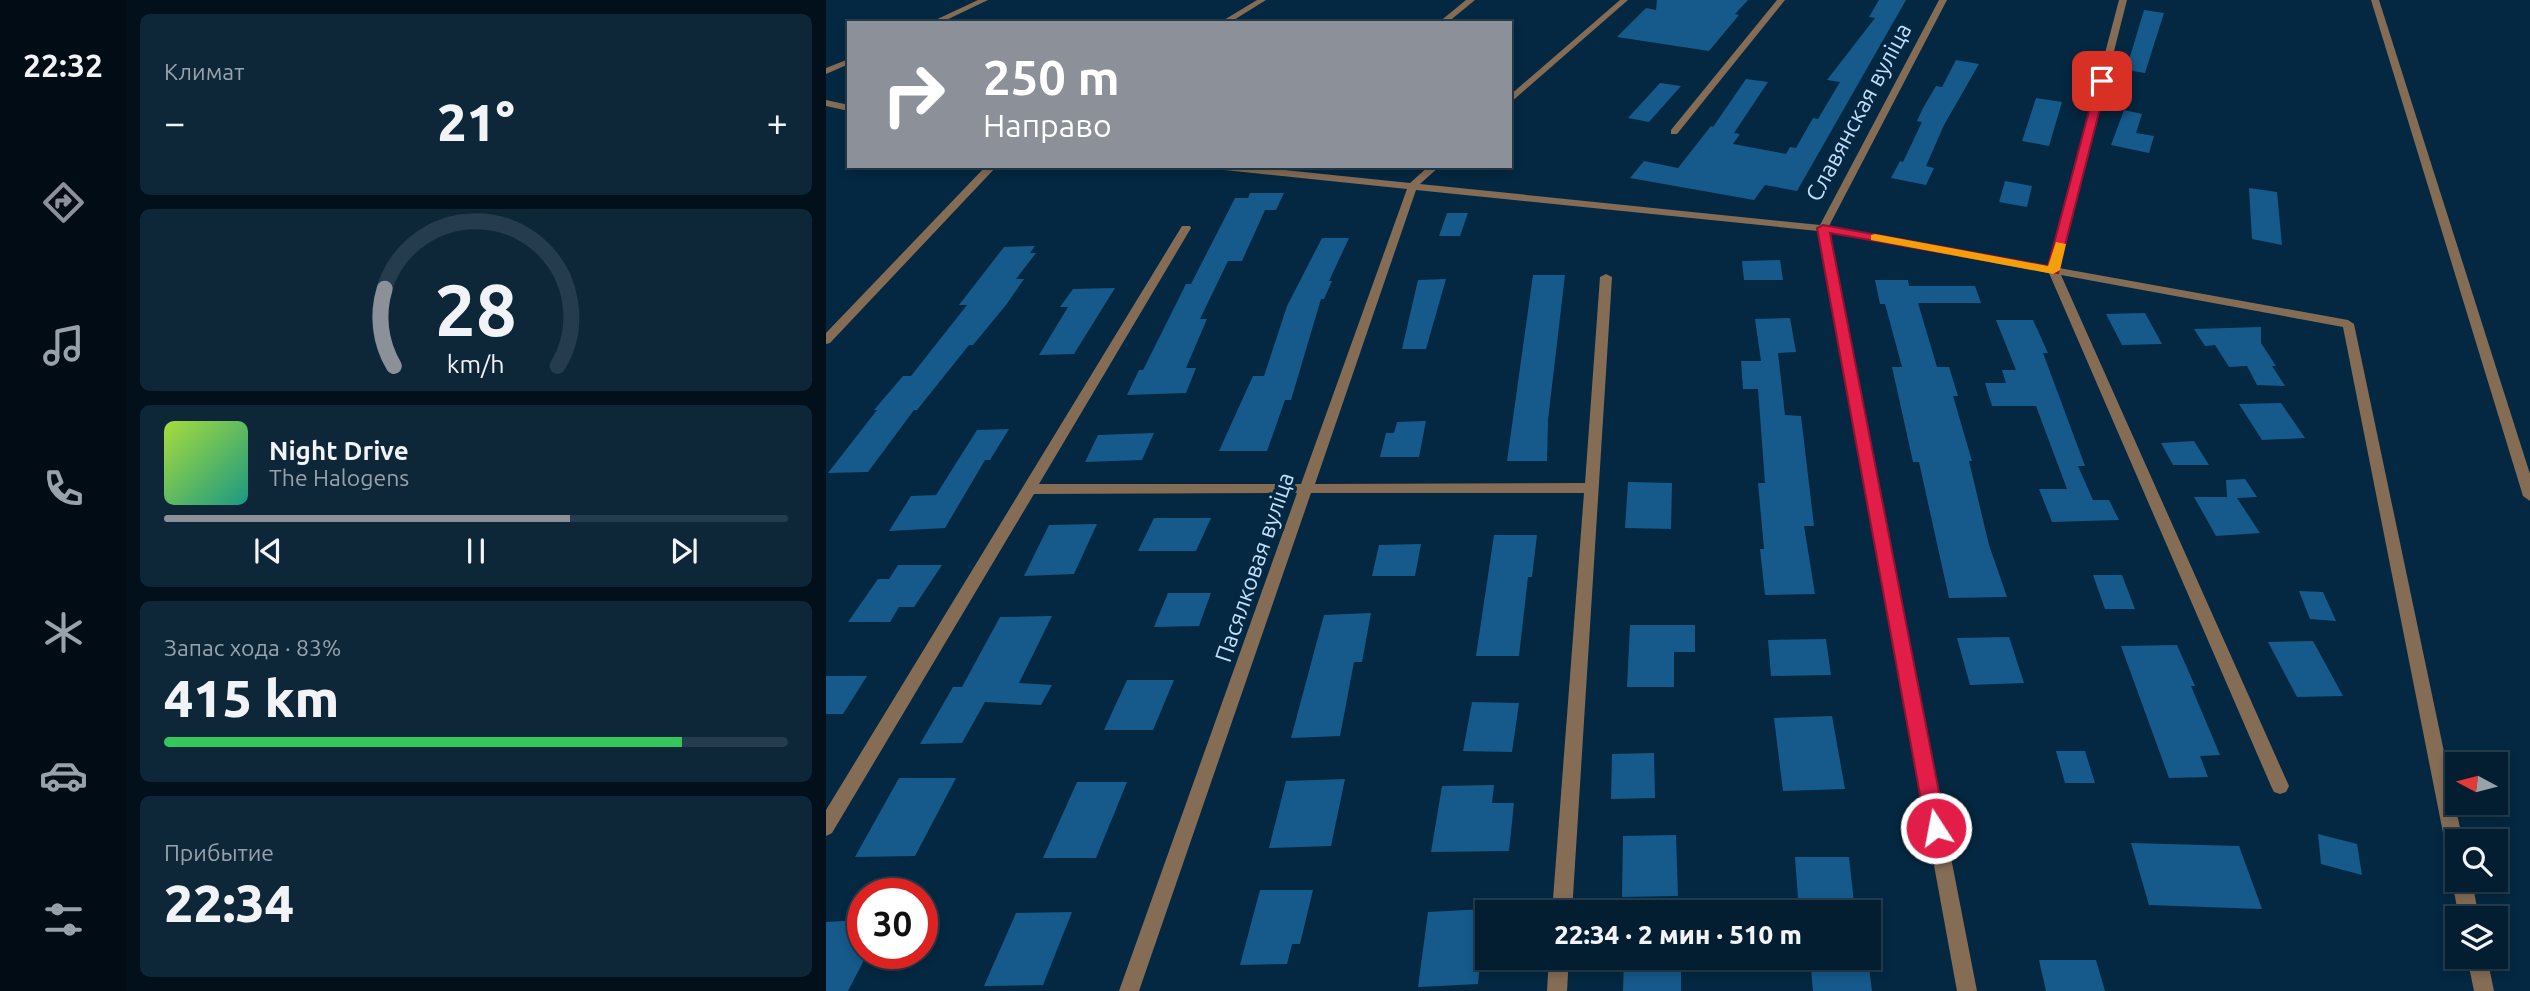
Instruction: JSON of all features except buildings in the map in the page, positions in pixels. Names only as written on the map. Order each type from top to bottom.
[{"type":"street","points":[[937,21],[984,0]]},
{"type":"street","points":[[1226,21],[1262,0]]},
{"type":"street","points":[[1444,21],[1471,0]]},
{"type":"street","points":[[1512,98],[1625,0]]},
{"type":"street","points":[[1674,132],[1781,0]]},
{"type":"street","name":"Славянская вуліца","points":[[1943,0],[1823,228],[1967,991]]},
{"type":"street","points":[[2123,0],[2053,270],[2280,786]]},
{"type":"street","points":[[2375,0],[2530,496]]},
{"type":"street","points":[[826,71],[847,62]]},
{"type":"street","points":[[826,103],[847,108]]},
{"type":"street","points":[[826,340],[990,168]]},
{"type":"street","points":[[1235,168],[1823,228],[2348,324],[2451,829]]},
{"type":"street","name":"Пасялковая вуліца","points":[[1129,991],[1413,186],[1433,168]]},
{"type":"street","points":[[826,827],[1186,228]]},
{"type":"street","points":[[1563,900],[1606,278]]},
{"type":"street","points":[[1029,489],[1592,488]]},
{"type":"street","points":[[2479,969],[2484,991]]},
{"type":"street","points":[[1557,991],[1558,970]]},
{"type":"slow traffic","points":[[1875,238],[2053,270],[2060,244]]},
{"type":"route","points":[[1936,828],[1823,228],[2053,270],[2102,81]]}]
